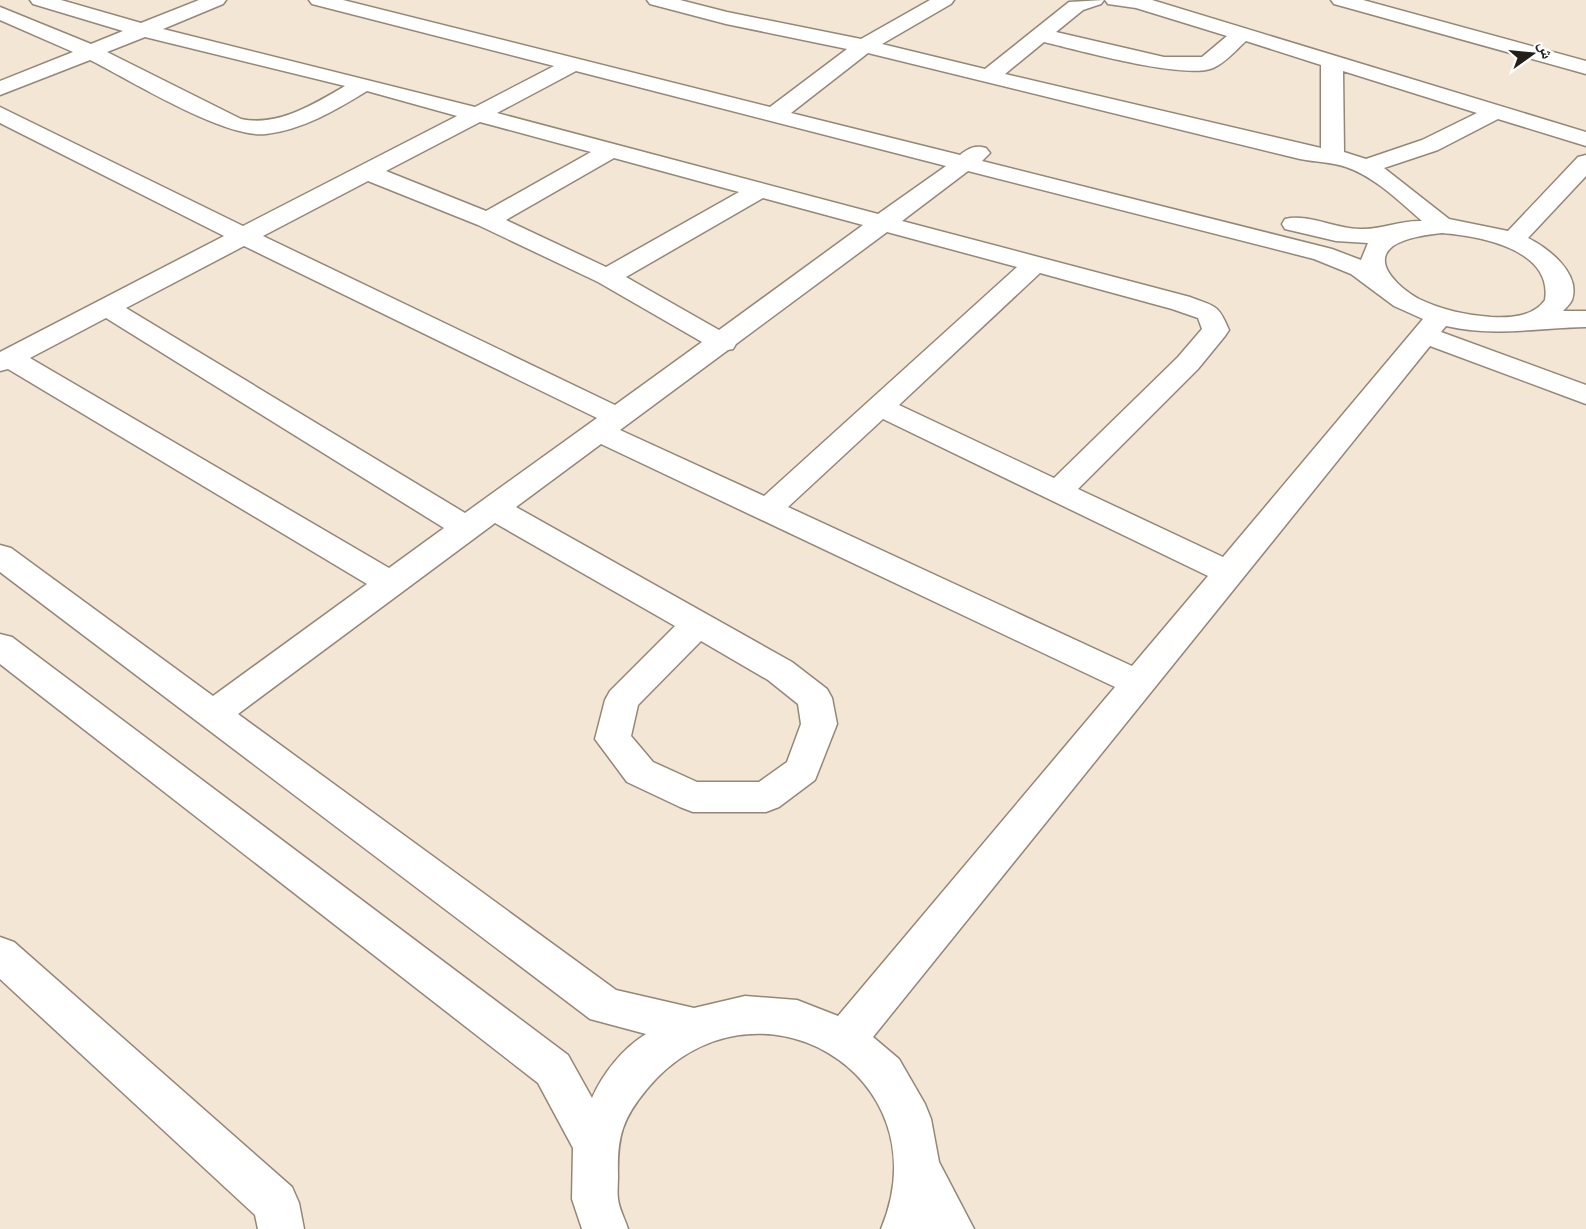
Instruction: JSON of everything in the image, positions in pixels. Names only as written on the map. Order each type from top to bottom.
[{"type":"street","points":[[40,0],[142,30],[479,114],[1181,303],[1209,313],[1216,330],[1188,363],[1058,491]]},
{"type":"street","points":[[0,89],[216,0]]},
{"type":"street","points":[[320,0],[774,115],[976,155],[1042,161]]},
{"type":"street","points":[[397,0],[793,99],[976,155],[1323,254],[1360,269],[1410,305],[1432,326],[1586,395]]},
{"type":"street","points":[[657,0],[797,33],[864,46],[1288,150],[1332,157],[1364,166],[1442,226]]},
{"type":"street","points":[[774,115],[864,46],[944,0]]},
{"type":"street","points":[[989,76],[1076,6],[1094,0]]},
{"type":"street","points":[[1115,0],[1138,2],[1586,139]]},
{"type":"street","points":[[1341,0],[1586,68]]},
{"type":"street","points":[[751,3],[796,16],[802,22],[797,33]]},
{"type":"street","points":[[0,13],[91,51],[230,123],[254,128],[276,125],[323,108],[364,84]]},
{"type":"street","points":[[1040,35],[1164,63],[1207,63],[1242,34]]},
{"type":"street","points":[[1332,61],[1332,157]]},
{"type":"street","points":[[4,360],[574,64]]},
{"type":"street","points":[[1364,166],[1430,145],[1497,111]]},
{"type":"street","points":[[0,114],[610,425],[767,510],[1138,683]]},
{"type":"street","points":[[487,220],[611,150]]},
{"type":"street","points":[[213,714],[976,155]]},
{"type":"street","points":[[1512,241],[1586,162]]},
{"type":"street","points":[[367,172],[487,220],[607,277],[723,342]]},
{"type":"street","points":[[607,277],[760,190]]},
{"type":"street","points":[[1268,218],[1336,234],[1362,237],[1416,228],[1442,226],[1471,228],[1526,247],[1586,284]]},
{"type":"street","points":[[1387,289],[1375,273],[1373,258],[1379,244],[1416,228]]},
{"type":"street","points":[[1534,321],[1553,310],[1562,295],[1560,278],[1546,261]]},
{"type":"street","points":[[767,510],[1035,264]]},
{"type":"street","points":[[107,307],[468,529]]},
{"type":"street","points":[[845,1039],[1432,326],[1495,325],[1586,319]]},
{"type":"street","points":[[4,360],[392,584]]},
{"type":"street","points":[[880,406],[1229,573]]},
{"type":"street","points":[[495,509],[780,671],[815,698],[819,724],[802,770],[766,797],[693,797],[640,772],[613,739],[622,700],[697,625]]},
{"type":"street","points":[[0,556],[605,1006],[694,1027]]},
{"type":"street","points":[[0,646],[553,1069],[595,1145]]},
{"type":"street","points":[[2,960],[276,1203],[281,1229]]},
{"type":"street","points":[[596,1219],[595,1145],[615,1095],[649,1055],[694,1027],[745,1015],[796,1019],[845,1039],[884,1073],[909,1119],[918,1167],[951,1229]]},
{"type":"street","points":[[904,1229],[910,1217],[918,1167]]}]
